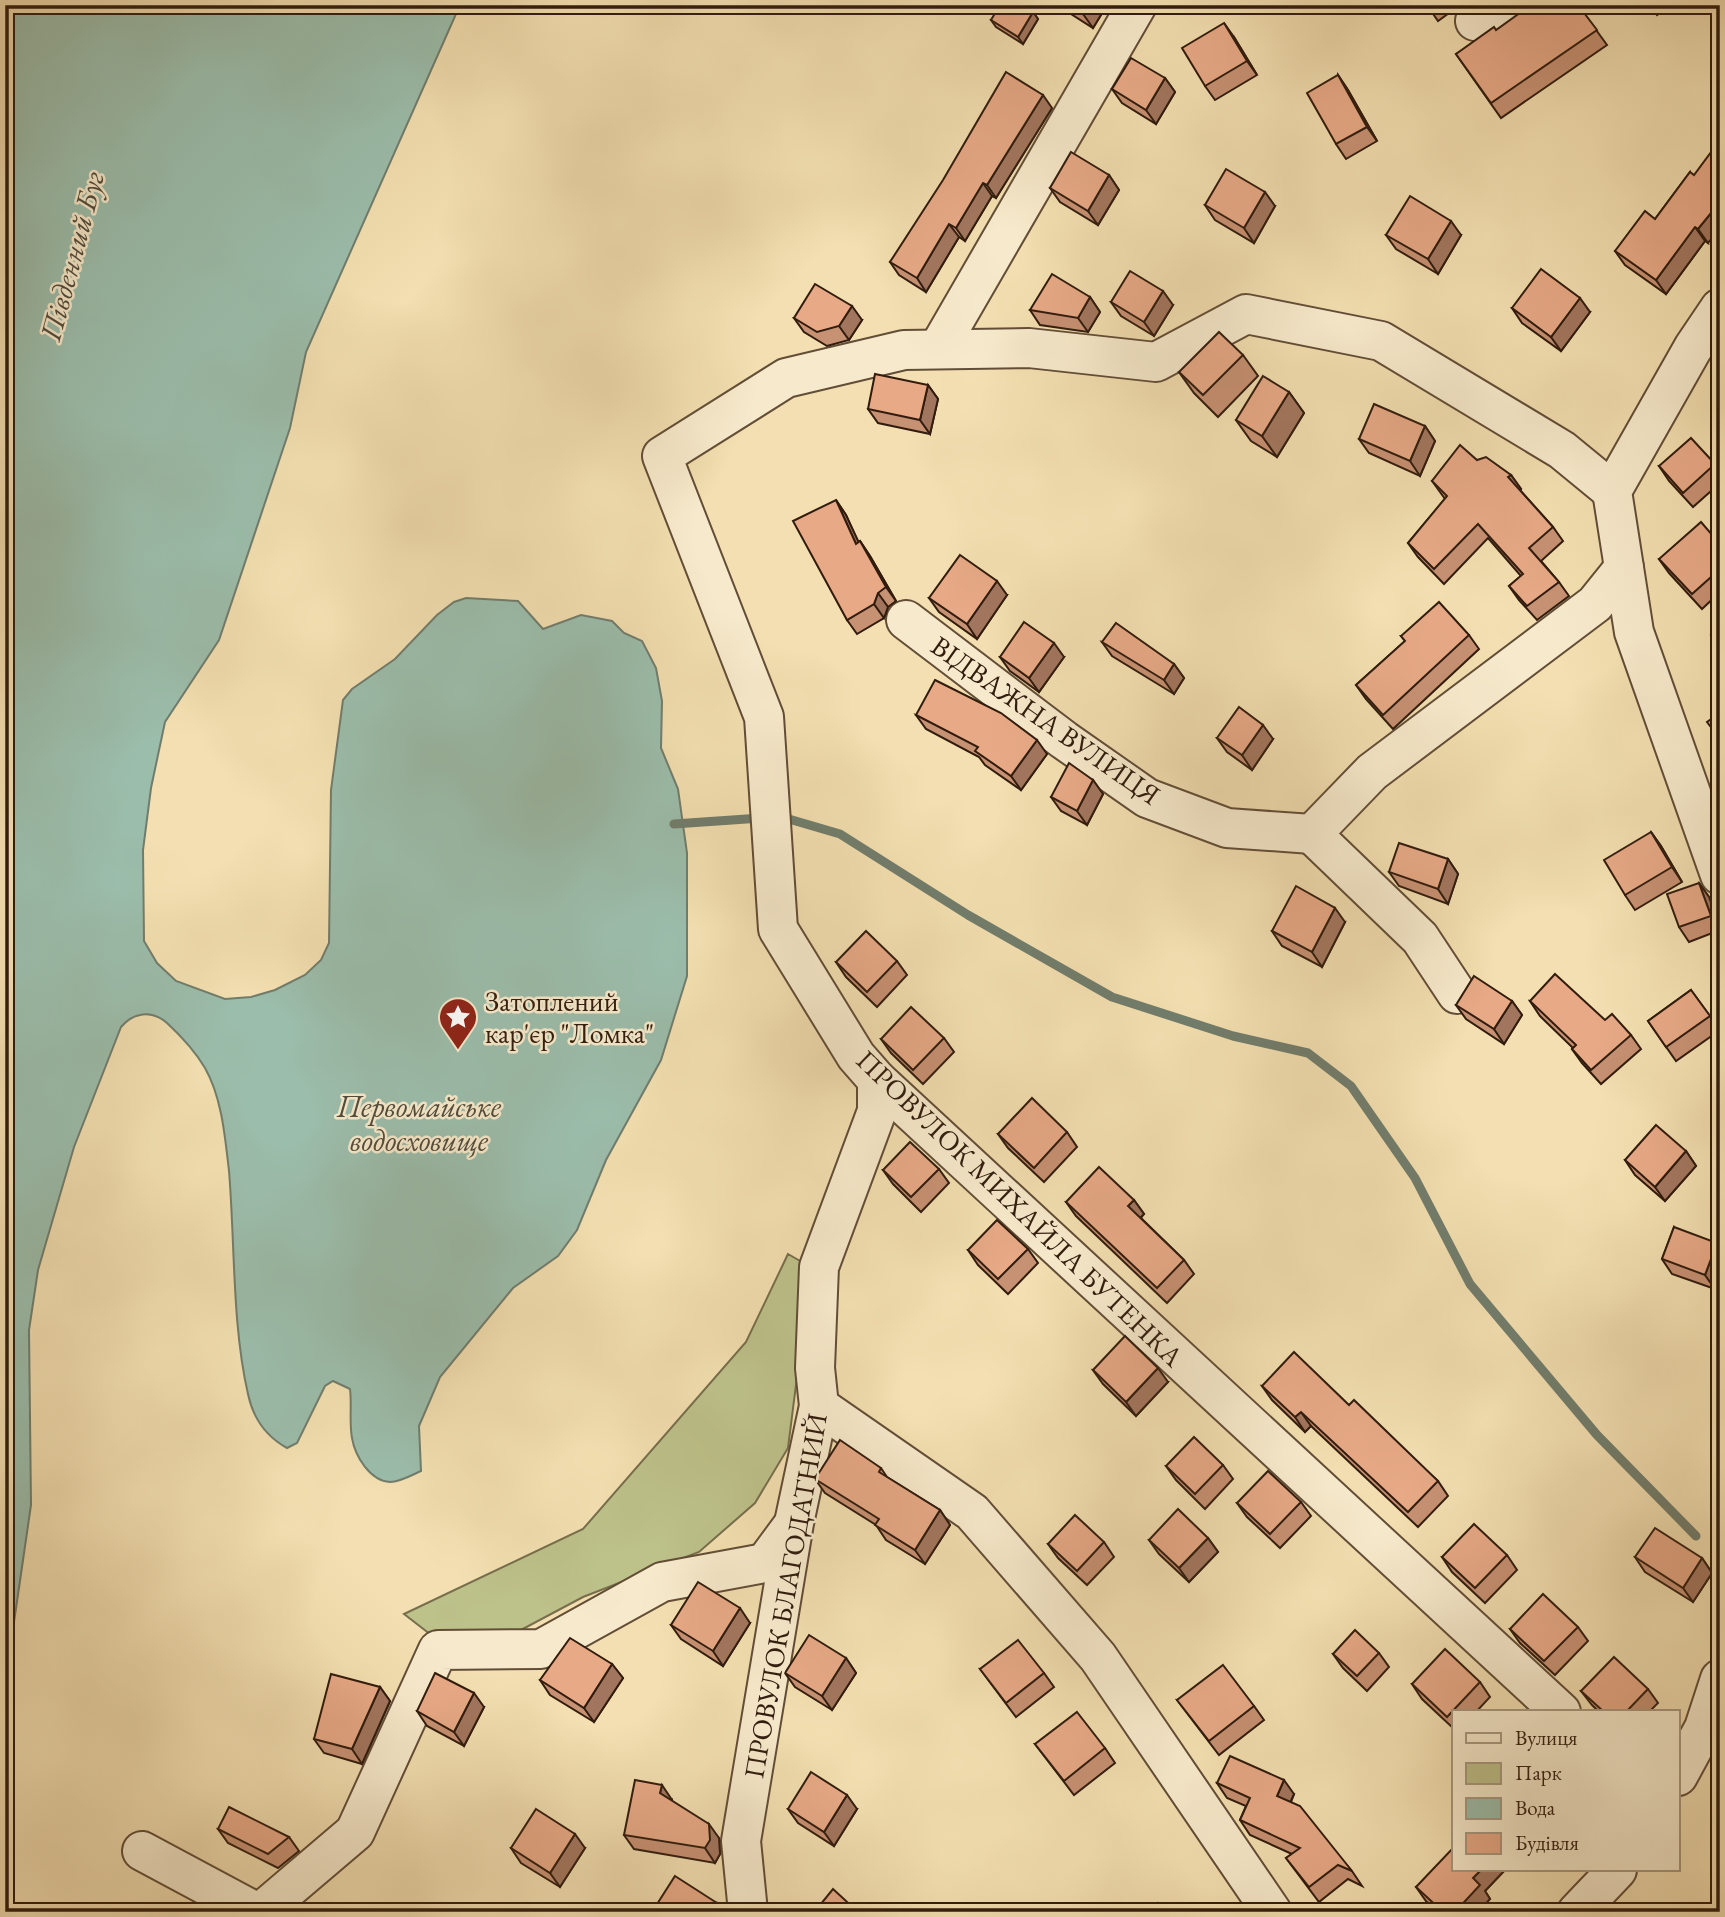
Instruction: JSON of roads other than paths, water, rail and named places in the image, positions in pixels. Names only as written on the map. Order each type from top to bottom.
[{"type":"street","points":[[938,349],[1137,5]]},
{"type":"street","points":[[1717,861],[1634,632],[1612,491],[1693,348],[1720,308]]},
{"type":"street","points":[[938,349],[1028,348],[1156,362],[1246,314],[1381,341],[1562,450],[1612,491]]},
{"type":"street","name":"ПРОВУЛОК МИХАЙЛА БУТЕНКА","points":[[938,349],[904,350],[786,378],[662,456],[764,717],[778,929],[856,1056],[877,1080],[1559,1710]]},
{"type":"street","points":[[1457,994],[1420,938],[1312,834],[1372,772],[1595,604],[1624,568]]},
{"type":"street","name":"ВІДВАЖНА ВУЛИЦЯ","points":[[906,620],[1064,740],[1147,798],[1227,828],[1312,834]]},
{"type":"street","name":"ПРОВУЛОК БЛАГОДАТНИЙ","points":[[748,1912],[741,1841],[794,1523],[819,1406],[815,1368],[819,1267],[877,1111],[877,1080]]},
{"type":"street","points":[[819,1406],[972,1512],[1098,1657],[1272,1912]]},
{"type":"street","points":[[142,1851],[259,1912],[355,1832],[438,1650],[541,1649],[662,1582],[765,1563],[794,1523]]},
{"type":"street","points":[[1680,1772],[1704,1728],[1720,1679]]},
{"type":"street","points":[[1577,1912],[1616,1871]]},
{"type":"water","name":"Первомайське водосховище","points":[[5,5],[460,5],[306,352],[290,428],[219,640],[165,722],[151,788],[143,850],[144,941],[157,963],[176,981],[225,999],[251,997],[275,990],[305,975],[321,960],[329,943],[331,790],[343,700],[352,689],[395,659],[437,615],[454,602],[466,598],[518,601],[543,629],[581,615],[612,621],[624,633],[642,641],[656,668],[662,701],[661,748],[678,789],[687,853],[687,976],[661,1060],[606,1160],[577,1230],[558,1256],[513,1288],[440,1377],[419,1426],[421,1471],[394,1482],[376,1477],[360,1460],[351,1432],[350,1389],[333,1381],[325,1386],[297,1443],[287,1448],[273,1438],[257,1419],[250,1403],[239,1340],[229,1171],[222,1118],[211,1080],[188,1044],[161,1019],[149,1014],[137,1016],[121,1027],[74,1147],[38,1270],[29,1330],[31,1505],[5,1684]]},
{"type":"waterway","points":[[782,817],[840,834],[968,915],[1112,997],[1233,1036],[1308,1053],[1351,1086],[1415,1178],[1470,1284],[1597,1435],[1696,1536]]},
{"type":"waterway","points":[[674,824],[761,818]]},
{"type":"place","name":"Затоплений кар'єр \"Ломка\"","points":[[458,1051]]},
{"type":"water label","name":"Південний Буг","points":[[72,256]]}]
